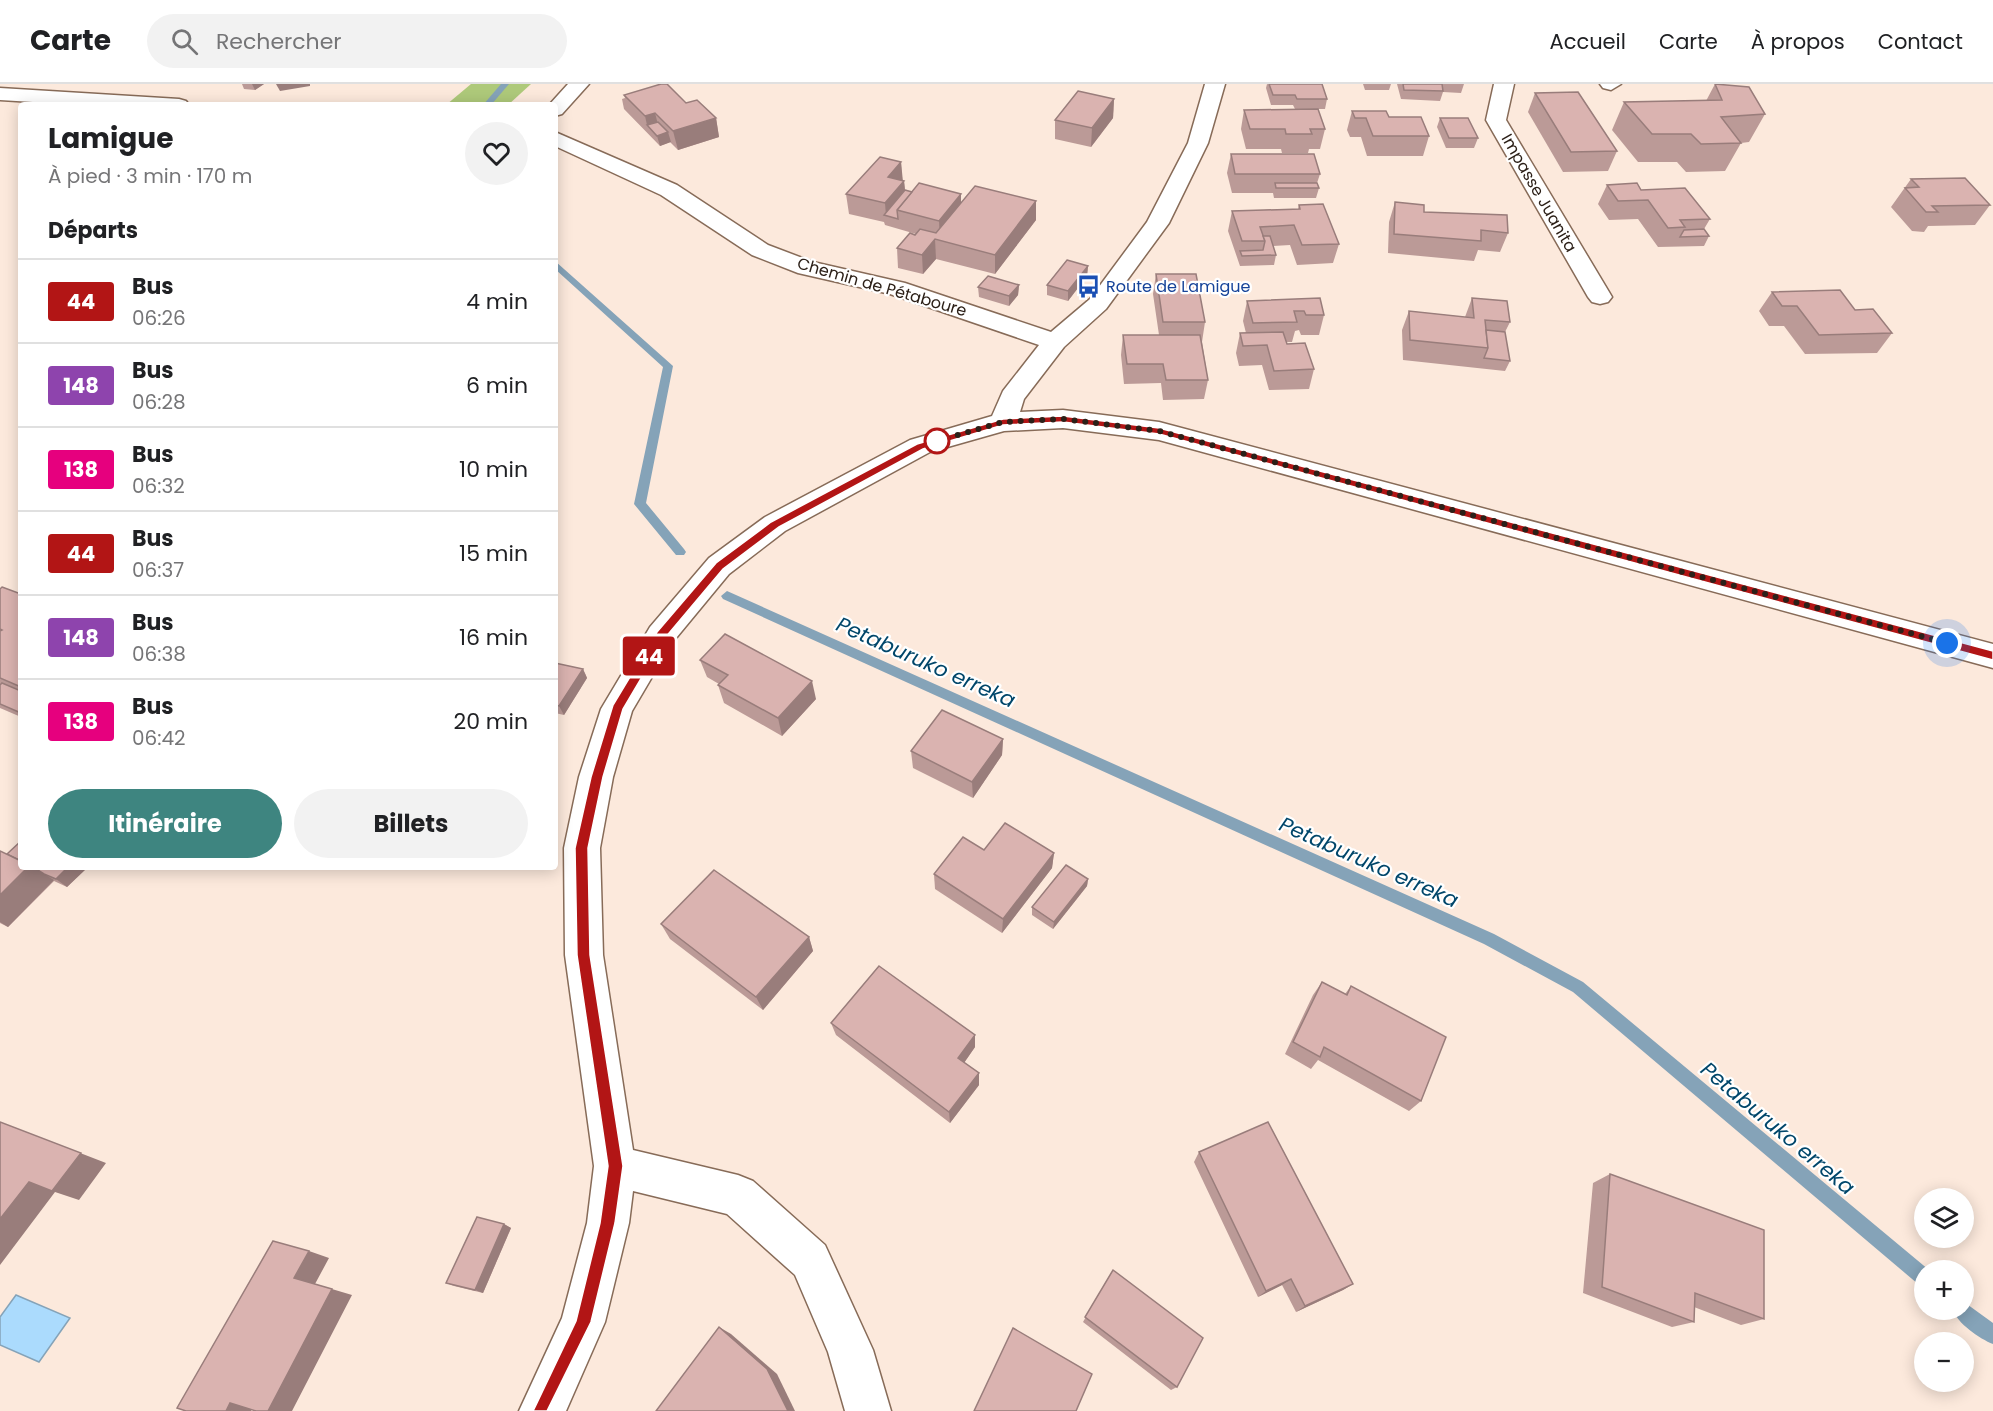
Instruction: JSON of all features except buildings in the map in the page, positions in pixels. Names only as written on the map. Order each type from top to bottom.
[{"type":"street","points":[[558,107],[579,84]]},
{"type":"street","points":[[1003,422],[1012,397],[1055,342],[1098,304],[1158,223],[1198,143],[1215,84]]},
{"type":"street","name":"Impasse Juanita","points":[[1504,84],[1497,120],[1600,297]]},
{"type":"street","points":[[0,94],[130,102]]},
{"type":"street","name":"Chemin de Pétaboure","points":[[558,139],[669,190],[760,250],[806,268],[897,288],[1055,342]]},
{"type":"street","points":[[542,1411],[583,1322],[608,1223],[615,1166],[584,955],[582,848],[597,777],[617,709],[661,635],[719,566],[775,524],[920,446],[1003,422],[1063,419],[1159,431],[1993,656]]},
{"type":"street","points":[[615,1166],[738,1196],[810,1260],[850,1350],[868,1411]]},
{"type":"green space","points":[[471,84],[531,84],[511,102],[450,102]]},
{"type":"water","points":[[16,1295],[70,1318],[39,1362],[0,1345],[0,1317]]},
{"type":"waterway","name":"Petaburuko erreka","points":[[490,102],[505,84]]},
{"type":"waterway","name":"Petaburuko erreka","points":[[558,267],[668,366],[640,504],[680,552]]},
{"type":"waterway","name":"Petaburuko erreka","points":[[727,596],[1489,939],[1578,987],[1914,1270]]},
{"type":"waterway","name":"Petaburuko erreka","points":[[1974,1320],[1993,1335]]},
{"type":"bus line","name":"44","points":[[542,1411],[583,1322],[608,1223],[615,1166],[584,955],[582,848],[597,777],[617,709],[661,635],[719,566],[775,524],[920,446],[1003,422],[1063,419],[1159,431],[1993,656]]},
{"type":"place","name":"Route de Lamigue","points":[[1088,286]]},
{"type":"route","points":[[937,441],[1003,422],[1063,419],[1159,431],[1947,643]]}]
